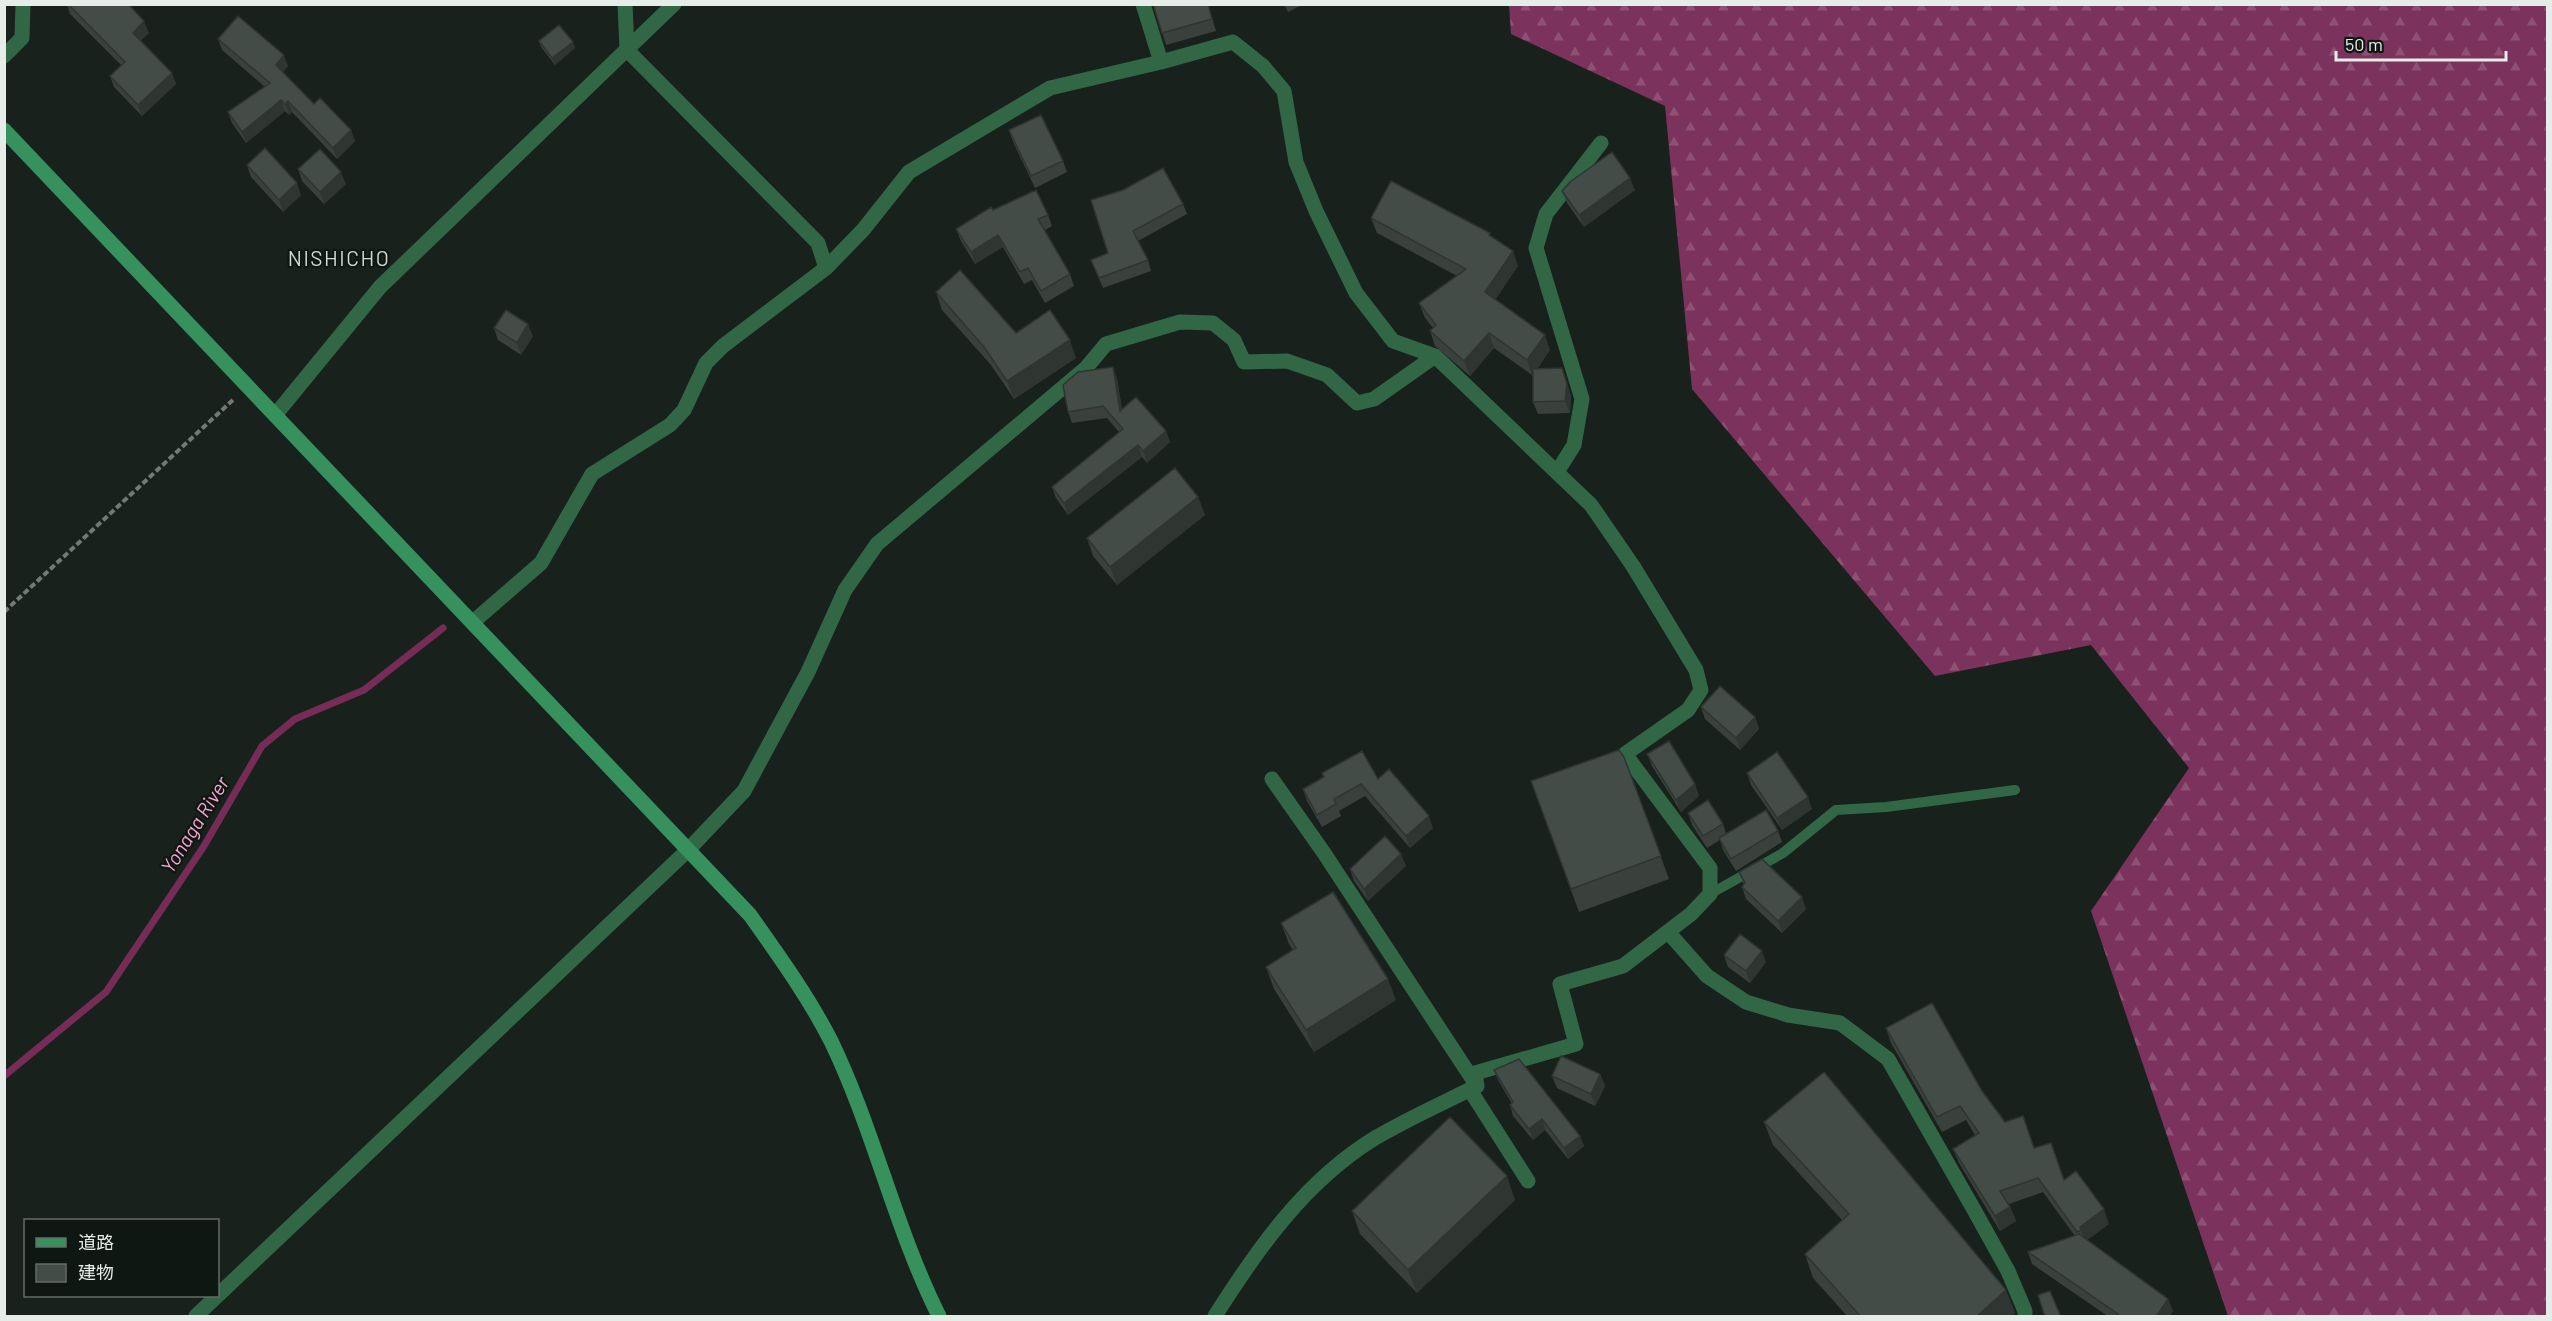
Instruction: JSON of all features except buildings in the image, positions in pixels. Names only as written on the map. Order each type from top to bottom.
[{"type":"street","points":[[4,56],[22,38],[23,4]]},
{"type":"street","points":[[625,4],[627,50],[818,243],[826,268]]},
{"type":"street","points":[[276,414],[380,287],[674,4]]},
{"type":"street","points":[[1143,4],[1161,62]]},
{"type":"street","points":[[473,622],[541,563],[592,474],[670,425],[684,410],[706,363],[723,346],[826,268],[863,230],[909,172],[1050,88],[1161,62],[1233,42],[1263,66],[1284,91],[1296,162],[1316,211],[1356,293],[1393,341],[1435,356],[1591,505],[1634,566],[1696,670],[1701,690],[1688,711],[1626,754],[1710,868],[1710,894],[1668,932],[1623,966],[1560,984],[1576,1044],[1475,1073],[1473,1088]]},
{"type":"street","points":[[4,130],[750,915],[801,987],[831,1042],[859,1109],[912,1260],[939,1317]]},
{"type":"street","points":[[1557,472],[1574,445],[1582,399],[1536,248],[1546,214],[1601,143]]},
{"type":"street","points":[[219,1295],[689,849],[744,791],[808,672],[845,590],[877,544],[1086,368],[1106,344],[1180,322],[1213,323],[1234,340],[1244,362],[1287,361],[1327,375],[1356,403],[1374,399],[1435,356]]},
{"type":"street","points":[[1272,779],[1324,853],[1473,1088],[1528,1181]]},
{"type":"street","points":[[1668,932],[1707,976],[1746,1002],[1788,1015],[1840,1023],[1888,1059],[2008,1271],[2025,1311],[2025,1317]]},
{"type":"street","points":[[1215,1317],[1259,1248],[1294,1206],[1336,1168],[1375,1138],[1473,1088]]},
{"type":"street","points":[[196,1317],[217,1297]]},
{"type":"lane","points":[[1710,894],[1783,853],[1836,810],[1886,807],[2015,790]]},
{"type":"path","points":[[4,612],[248,385]]},
{"type":"green space","points":[[1509,5],[2547,5],[2547,1316],[2228,1316],[2091,911],[2189,768],[2091,645],[1935,676],[1692,389],[1665,106],[1511,34]]},
{"type":"waterway","name":"Yonaga River","points":[[4,1076],[106,992],[204,846],[262,746],[295,719],[364,690],[443,628]]},
{"type":"district","name":"NISHICHO","points":[[339,259]]}]
